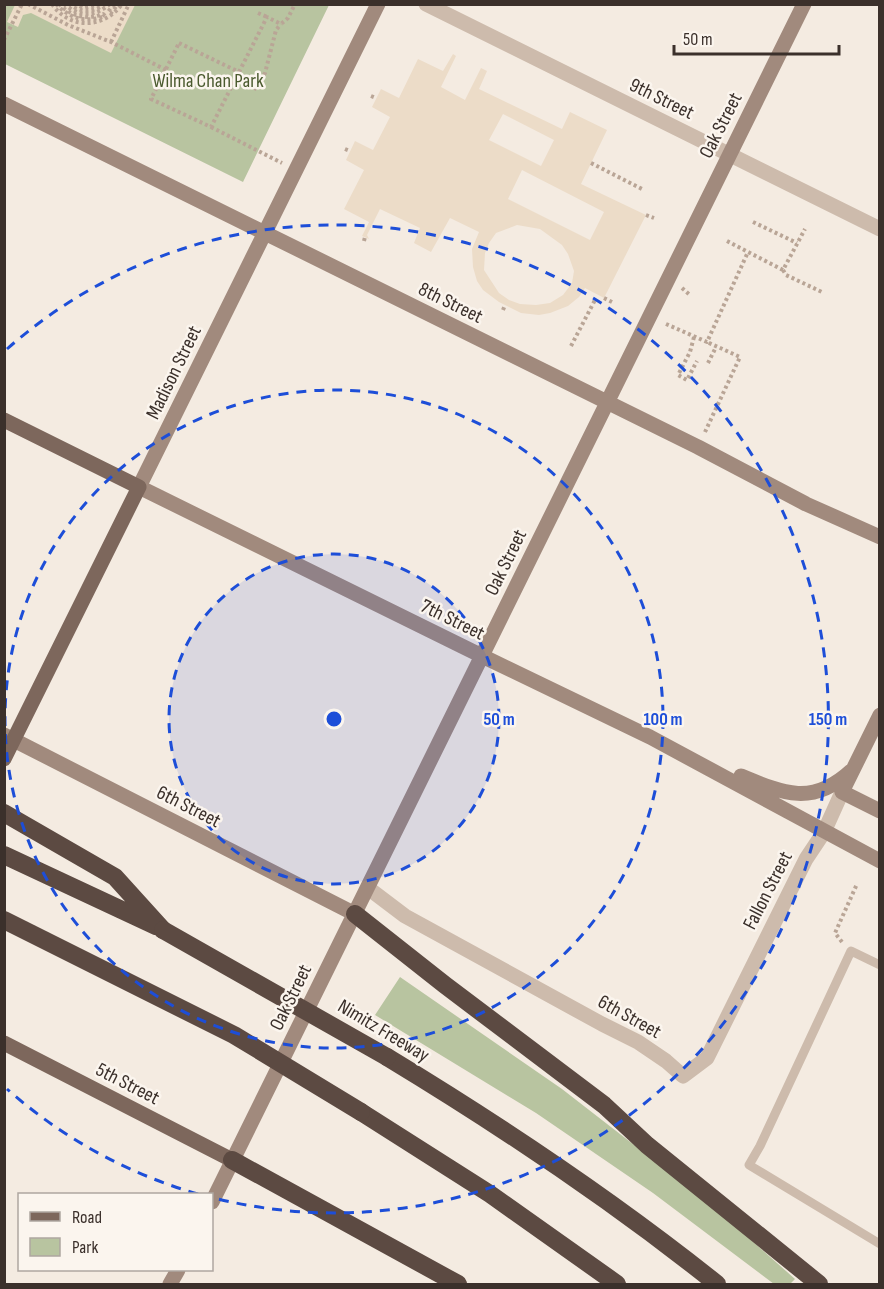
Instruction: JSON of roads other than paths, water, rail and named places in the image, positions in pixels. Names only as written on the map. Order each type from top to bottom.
[{"type":"highway","points":[[4,813],[116,877],[163,930]]},
{"type":"highway","name":"Nimitz Freeway","points":[[4,855],[163,930],[387,1057],[555,1166],[634,1221],[717,1284]]},
{"type":"highway","points":[[355,914],[604,1105],[647,1145],[819,1284]]},
{"type":"highway","points":[[4,920],[234,1035],[499,1200],[617,1284]]},
{"type":"highway","points":[[232,1160],[458,1284]]},
{"type":"main road","name":"Madison Street","points":[[4,759],[9,737],[139,487],[378,4]]},
{"type":"main road","name":"Oak Street","points":[[213,1200],[804,4]]},
{"type":"main road","name":"8th Street","points":[[4,104],[698,447],[806,504],[879,537]]},
{"type":"main road","name":"7th Street","points":[[4,420],[482,657],[650,737],[879,861]]},
{"type":"main road","name":"Fallon Street","points":[[842,792],[879,715]]},
{"type":"main road","name":"6th Street","points":[[9,737],[355,914]]},
{"type":"main road","points":[[650,737],[773,789],[788,792],[816,793],[828,789],[851,771]]},
{"type":"main road","points":[[842,792],[879,811]]},
{"type":"main road","name":"5th Street","points":[[4,1043],[232,1160]]},
{"type":"street","name":"9th Street","points":[[426,4],[879,229]]},
{"type":"street","name":"Fallon Street","points":[[683,1076],[706,1058],[806,859],[824,832],[842,792]]},
{"type":"street","name":"6th Street","points":[[368,888],[405,916],[638,1042],[683,1076]]},
{"type":"lane","points":[[879,966],[851,951],[749,1165],[879,1244]]},
{"type":"park label","name":"Wilma Chan Park","points":[[208,80]]}]
